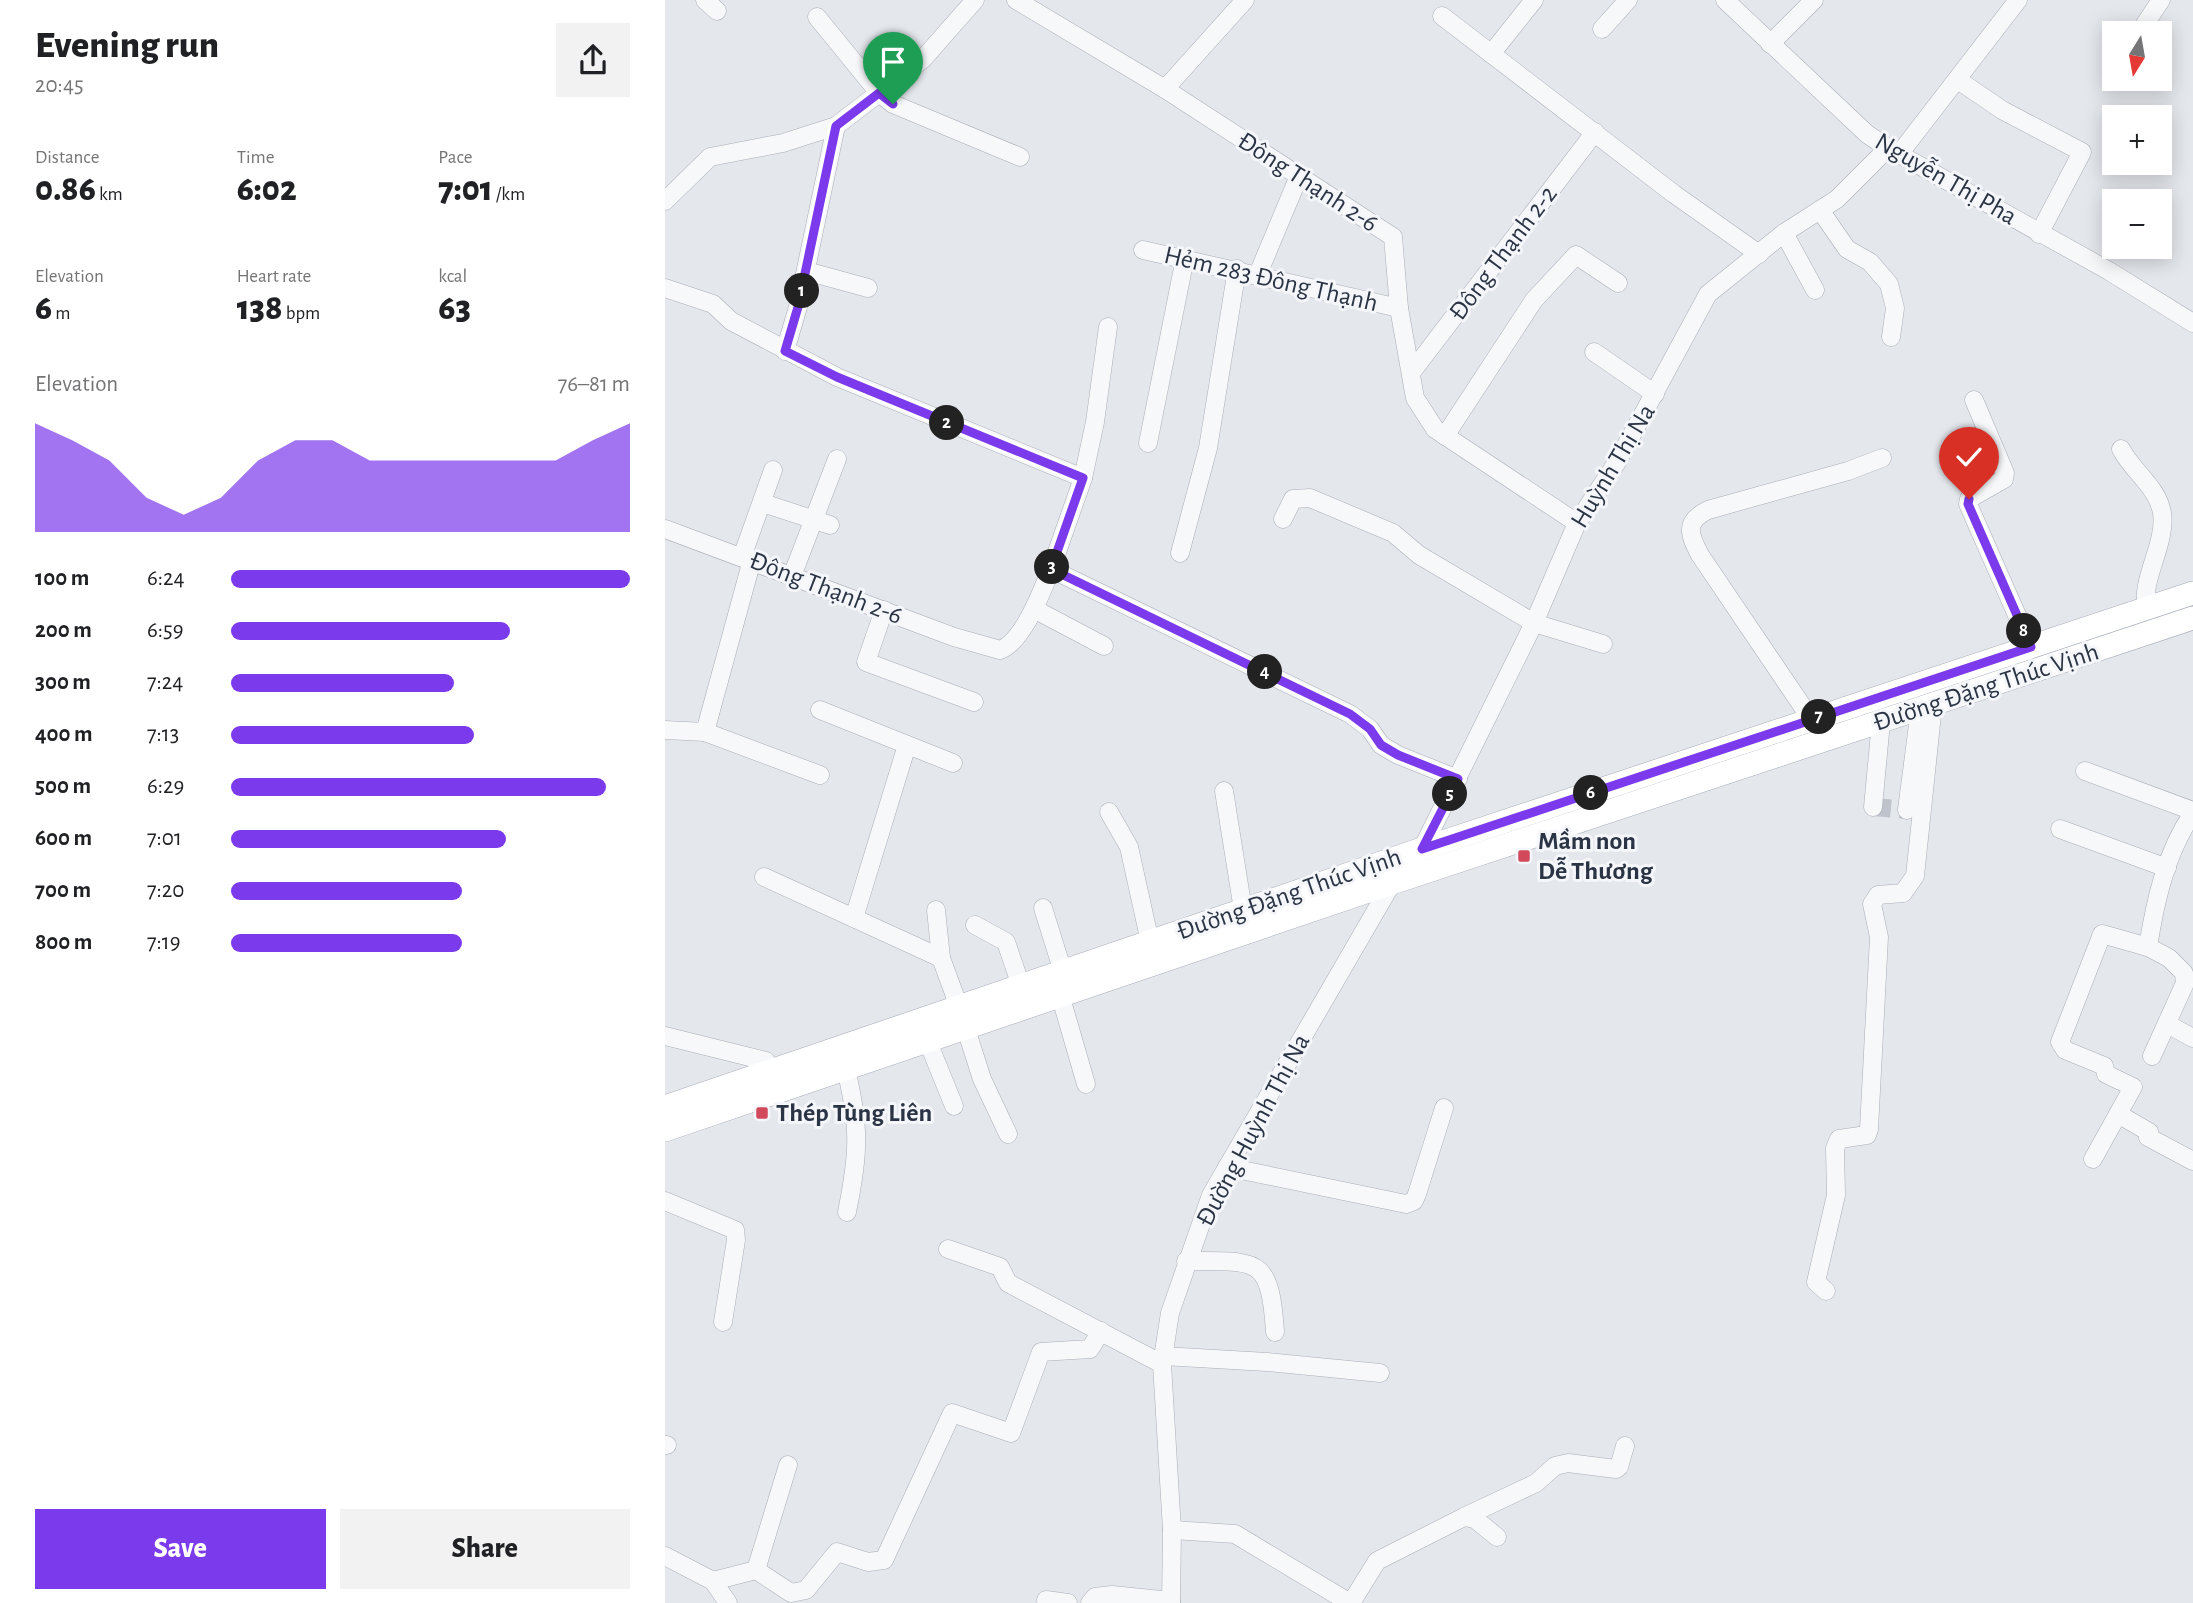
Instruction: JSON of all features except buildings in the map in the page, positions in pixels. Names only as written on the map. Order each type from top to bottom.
[{"type":"main road","name":"Đường Đặng Thúc Vịnh","points":[[665,1130],[928,1042],[963,1018],[1021,986],[1422,849],[2193,593]]},
{"type":"main road","name":"Đường Đặng Thúc Vịnh","points":[[665,1107],[771,1070],[963,1018],[1061,998],[1392,883],[2193,618]]},
{"type":"street","points":[[665,201],[710,157],[783,143],[836,126],[923,59],[975,0]]},
{"type":"street","name":"Đông Thạnh 2-6","points":[[1016,0],[1165,89],[1393,237],[1399,308],[1415,398],[1435,429],[1577,523]]},
{"type":"street","points":[[1165,89],[1245,0]]},
{"type":"street","points":[[1491,54],[1534,0]]},
{"type":"street","points":[[1602,29],[1628,0]]},
{"type":"street","name":"Nguyễn Thị Pha","points":[[1724,0],[1867,134],[2039,234],[2109,271],[2193,323]]},
{"type":"street","points":[[1770,44],[1814,0]]},
{"type":"street","name":"Huỳnh Thị Na","points":[[1422,849],[1534,623],[1577,523],[1617,462],[1709,294],[1784,233],[1836,200],[1894,151],[1958,80],[2018,0]]},
{"type":"street","points":[[2147,21],[2161,0]]},
{"type":"street","points":[[1442,16],[1759,254]]},
{"type":"street","points":[[817,17],[879,93],[893,104],[1020,158]]},
{"type":"street","points":[[1958,80],[2002,110],[2082,152],[2039,234]]},
{"type":"street","points":[[785,351],[806,271],[836,126]]},
{"type":"street","name":"Đông Thạnh 2-2","points":[[1411,373],[1595,132]]},
{"type":"street","points":[[1258,274],[1299,176]]},
{"type":"street","points":[[1820,210],[1847,249],[1870,262],[1889,284],[1895,308],[1891,337]]},
{"type":"street","points":[[1784,233],[1815,290]]},
{"type":"street","name":"Hẻm 283 Đông Thạnh","points":[[1143,250],[1258,274],[1361,302],[1399,308]]},
{"type":"street","points":[[1445,436],[1534,300],[1576,255],[1618,283]]},
{"type":"street","points":[[1148,443],[1185,258]]},
{"type":"street","points":[[1180,553],[1207,448],[1237,270]]},
{"type":"street","points":[[806,271],[868,288]]},
{"type":"street","points":[[665,288],[713,304],[731,321],[837,377],[1083,478]]},
{"type":"street","points":[[1104,646],[1034,609],[1083,478],[1095,422],[1108,327]]},
{"type":"street","points":[[1594,352],[1655,394]]},
{"type":"street","points":[[1974,400],[2005,472],[2004,478],[1969,499],[1968,504],[2031,647]]},
{"type":"street","points":[[2121,449],[2154,491],[2162,512],[2162,536],[2144,597],[2148,607]]},
{"type":"street","points":[[1811,719],[1700,555],[1689,526],[1694,517],[1708,510],[1848,471],[1882,458]]},
{"type":"street","points":[[792,576],[821,523],[837,459]]},
{"type":"street","points":[[705,732],[747,558],[773,470]]},
{"type":"street","points":[[1283,519],[1293,499],[1301,497],[1356,517],[1393,533],[1419,555],[1534,623],[1604,644]]},
{"type":"street","points":[[763,503],[821,523]]},
{"type":"street","name":"Đông Thạnh 2-6","points":[[665,529],[987,647],[1007,648],[1034,609]]},
{"type":"street","points":[[1051,569],[1350,714],[1370,729],[1381,745],[1389,750],[1458,779]]},
{"type":"street","points":[[884,610],[866,662],[974,702]]},
{"type":"street","points":[[1907,810],[1927,707]]},
{"type":"street","points":[[1826,1290],[1815,1282],[1836,1195],[1835,1148],[1839,1139],[1867,1135],[1869,1129],[1879,937],[1872,904],[1878,895],[1903,893],[1915,876],[1927,707]]},
{"type":"street","points":[[820,710],[953,763]]},
{"type":"street","points":[[1873,807],[1881,722]]},
{"type":"street","points":[[665,730],[705,732],[820,775]]},
{"type":"street","points":[[853,918],[907,745]]},
{"type":"street","points":[[2085,771],[2191,818],[2167,868],[2148,947]]},
{"type":"street","points":[[1224,791],[1243,910]]},
{"type":"street","points":[[1109,812],[1129,847],[1150,942]]},
{"type":"street","points":[[2060,829],[2167,868]]},
{"type":"street","points":[[764,877],[941,958]]},
{"type":"street","name":"Đường Huỳnh Thị Na","points":[[1171,1602],[1172,1530],[1162,1360],[1170,1313],[1211,1195],[1392,883]]},
{"type":"street","points":[[1043,908],[1063,972]]},
{"type":"street","points":[[936,911],[941,958],[982,1079],[1008,1134]]},
{"type":"street","points":[[975,925],[1006,942],[1021,986]]},
{"type":"street","points":[[2093,1159],[2133,1087],[2106,1074],[2104,1066],[2065,1050],[2060,1042],[2102,934],[2148,947],[2169,958],[2185,973],[2185,983],[2169,1025],[2153,1056]]},
{"type":"street","points":[[1061,998],[1086,1084]]},
{"type":"street","points":[[2169,1025],[2193,1038]]},
{"type":"street","points":[[665,1036],[766,1062],[771,1070]]},
{"type":"street","points":[[928,1042],[954,1106]]},
{"type":"street","points":[[846,1069],[856,1112],[858,1158],[848,1212]]},
{"type":"street","points":[[1227,1167],[1406,1204],[1414,1201],[1417,1195],[1444,1108]]},
{"type":"street","points":[[2118,1114],[2149,1132],[2148,1137],[2193,1161]]},
{"type":"street","points":[[665,1201],[735,1230],[736,1240],[723,1322]]},
{"type":"street","points":[[948,1250],[1000,1267],[1009,1283],[1162,1360],[1267,1362],[1380,1373]]},
{"type":"street","points":[[1186,1261],[1241,1262],[1261,1271],[1269,1281],[1273,1297],[1275,1332]]},
{"type":"street","points":[[756,1570],[791,1593],[806,1590],[837,1552],[868,1562],[884,1560],[952,1413],[1011,1433],[1041,1352],[1090,1349],[1101,1331]]},
{"type":"street","points":[[1172,1530],[1235,1534],[1350,1603],[1377,1560],[1536,1483],[1555,1466],[1568,1463],[1616,1469],[1625,1446]]},
{"type":"street","points":[[665,1556],[719,1595],[756,1570],[788,1465]]},
{"type":"street","points":[[1464,1517],[1475,1519],[1497,1537]]},
{"type":"street","points":[[1090,1603],[1095,1597],[1112,1595],[1171,1602]]},
{"type":"street","points":[[1046,1600],[1068,1603]]},
{"type":"tunnel","points":[[1873,807],[1907,810]]},
{"type":"place","name":"Mầm non Dễ Thương","points":[[1524,856]]},
{"type":"place","name":"Thép Tùng Liên","points":[[762,1113]]},
{"type":"route","points":[[893,104],[879,93],[836,126],[798,307],[785,351],[837,377],[1083,478],[1051,569],[1350,714],[1370,729],[1381,745],[1398,755],[1458,779],[1422,849],[2031,647],[1968,504],[1969,499]]}]
